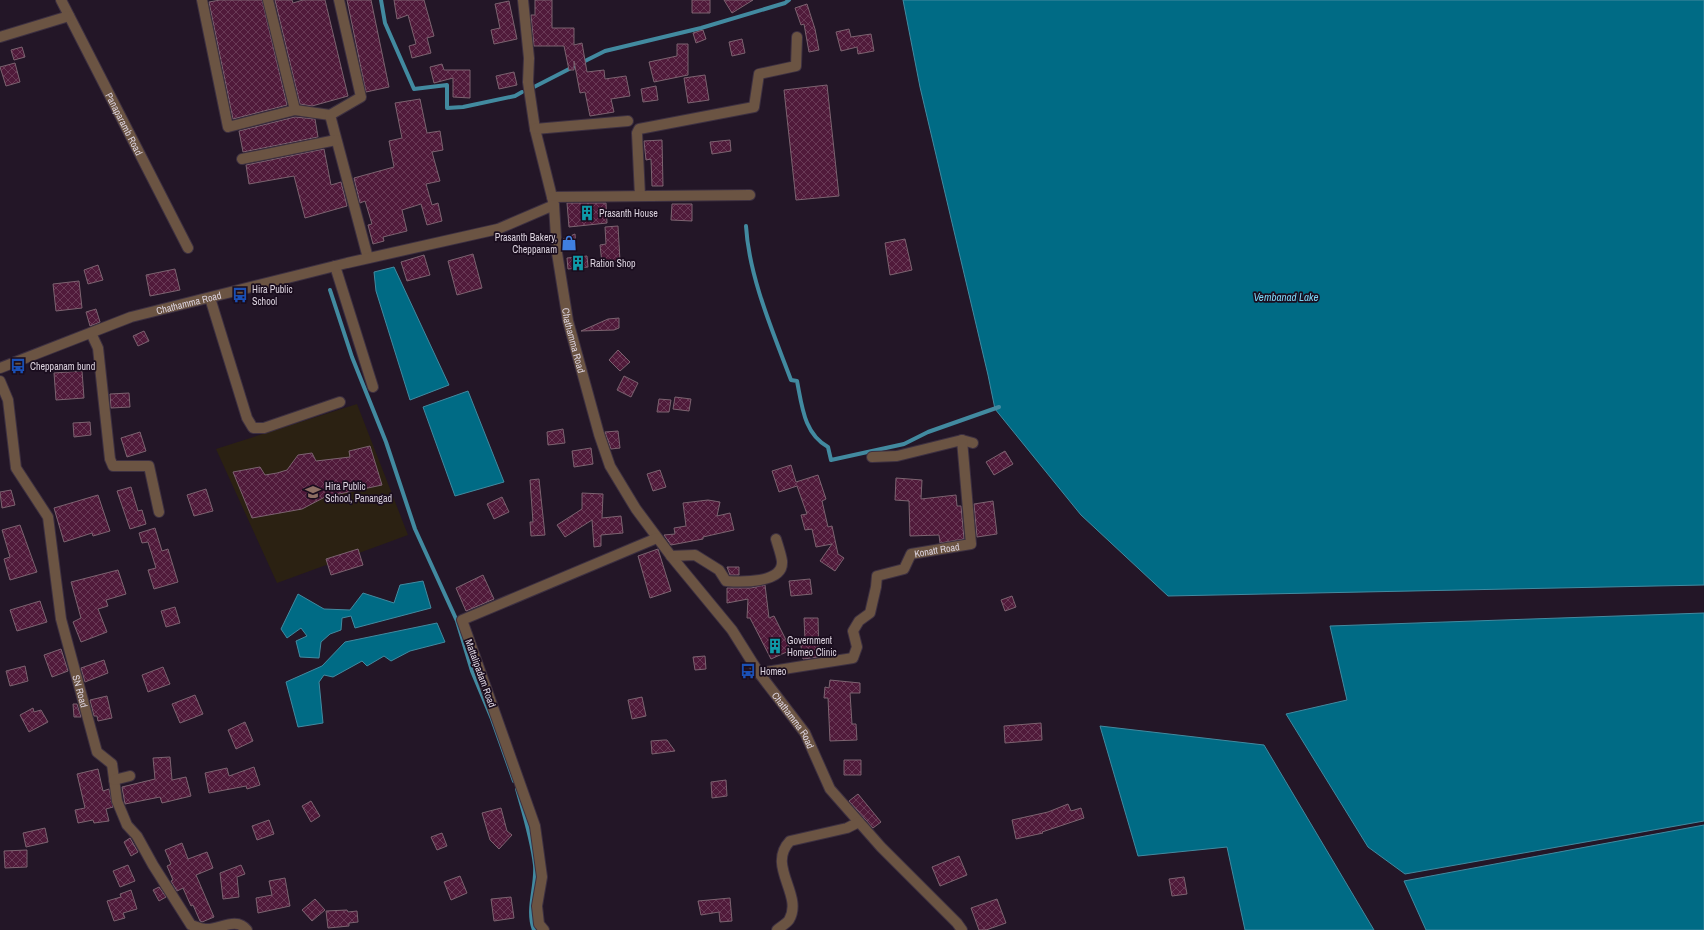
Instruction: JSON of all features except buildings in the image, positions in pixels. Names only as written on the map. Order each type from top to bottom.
[{"type":"street","name":"Panaparamb Road","points":[[61,0],[188,248]]},
{"type":"street","points":[[202,0],[228,127],[295,110],[330,115],[361,97],[340,0]]},
{"type":"street","points":[[268,0],[295,110]]},
{"type":"street","points":[[523,0],[529,58],[528,82],[535,129],[553,201],[640,196],[750,195]]},
{"type":"street","points":[[0,37],[69,16]]},
{"type":"street","points":[[640,196],[637,133],[639,130],[754,107],[759,74],[796,66],[797,37]]},
{"type":"street","points":[[330,115],[368,258]]},
{"type":"street","points":[[535,129],[628,121]]},
{"type":"street","points":[[242,159],[336,140]]},
{"type":"street","name":"Chathamma Road","points":[[0,368],[131,317],[368,258],[498,229],[553,201],[557,253],[568,321],[599,434],[610,466],[636,509],[657,538],[732,630],[759,673],[805,733],[830,789],[881,847],[957,923],[962,930]]},
{"type":"street","points":[[335,266],[373,387]]},
{"type":"street","points":[[210,298],[247,418],[253,428],[264,428],[340,402]]},
{"type":"street","points":[[91,333],[98,348],[110,459],[113,466],[149,466],[159,512]]},
{"type":"street","name":"SN Road","points":[[0,381],[8,400],[16,468],[48,517],[61,619],[97,752],[112,764],[117,801],[127,825],[137,836],[152,865],[176,897],[191,925],[207,930],[229,924],[245,927],[247,930]]},
{"type":"street","points":[[872,457],[897,456],[962,440],[973,443]]},
{"type":"street","name":"Konatt Road","points":[[759,673],[853,658],[857,647],[853,631],[859,621],[870,613],[876,587],[876,576],[904,569],[911,554],[971,544],[962,440]]},
{"type":"street","name":"Mattalipadam Road","points":[[544,930],[539,924],[537,906],[542,878],[535,826],[462,620],[657,538]]},
{"type":"street","points":[[671,556],[694,555],[719,570],[726,582],[750,582],[773,577],[779,571],[782,562],[776,539]]},
{"type":"street","points":[[114,780],[130,776]]},
{"type":"street","points":[[777,930],[788,921],[794,906],[784,877],[782,859],[784,847],[790,840],[847,828],[859,822]]},
{"type":"shaded area","name":"Hira Public School, Panangad","points":[[357,404],[408,535],[277,583],[216,449]]},
{"type":"water","name":"Vembanad Lake","points":[[903,0],[1704,0],[1704,585],[1168,596],[1081,515],[995,409],[920,87]]},
{"type":"water","points":[[394,267],[449,385],[410,400],[376,291],[374,272]]},
{"type":"water","points":[[468,391],[504,482],[455,496],[423,407]]},
{"type":"water","points":[[423,581],[431,608],[355,628],[351,616],[342,618],[341,630],[330,634],[321,642],[319,658],[300,657],[296,641],[307,636],[301,628],[287,638],[281,629],[298,594],[324,609],[350,610],[363,593],[394,603],[400,585]]},
{"type":"water","points":[[1704,613],[1704,821],[1405,874],[1368,847],[1286,714],[1347,700],[1330,626]]},
{"type":"water","points":[[437,623],[445,642],[410,651],[391,661],[384,656],[367,666],[362,661],[333,677],[324,675],[319,682],[323,723],[298,727],[286,682],[322,666],[345,642]]},
{"type":"water","points":[[1100,726],[1264,745],[1374,930],[1245,930],[1227,847],[1138,856]]},
{"type":"water","points":[[1704,825],[1704,930],[1426,930],[1404,881]]},
{"type":"waterway","points":[[381,0],[385,23],[414,89],[447,85],[447,108],[463,107],[515,96],[522,92]]},
{"type":"waterway","points":[[581,63],[605,51],[701,28],[785,3],[789,0]]},
{"type":"waterway","points":[[534,87],[573,67]]},
{"type":"waterway","points":[[746,226],[752,265],[770,324],[791,380],[797,381],[805,418],[809,427],[814,435],[828,447],[831,460],[904,444],[928,432],[999,407]]},
{"type":"waterway","points":[[330,290],[352,357],[386,442],[415,529],[457,621],[472,671],[492,719],[514,781]]},
{"type":"waterway","points":[[517,789],[534,855],[535,881],[531,906],[534,930]]},
{"type":"place","name":"Prasanth House","points":[[587,213]]},
{"type":"place","name":"Prasanth Bakery, Cheppanam","points":[[569,243]]},
{"type":"place","name":"Ration Shop","points":[[578,263]]},
{"type":"place","name":"Hira Public School","points":[[240,295]]},
{"type":"place","name":"Cheppanam bund","points":[[18,366]]},
{"type":"place","name":"Hira Public School, Panangad","points":[[313,492]]},
{"type":"place","name":"Government Homeo Clinic","points":[[775,646]]},
{"type":"place","name":"Homeo","points":[[748,671]]}]
